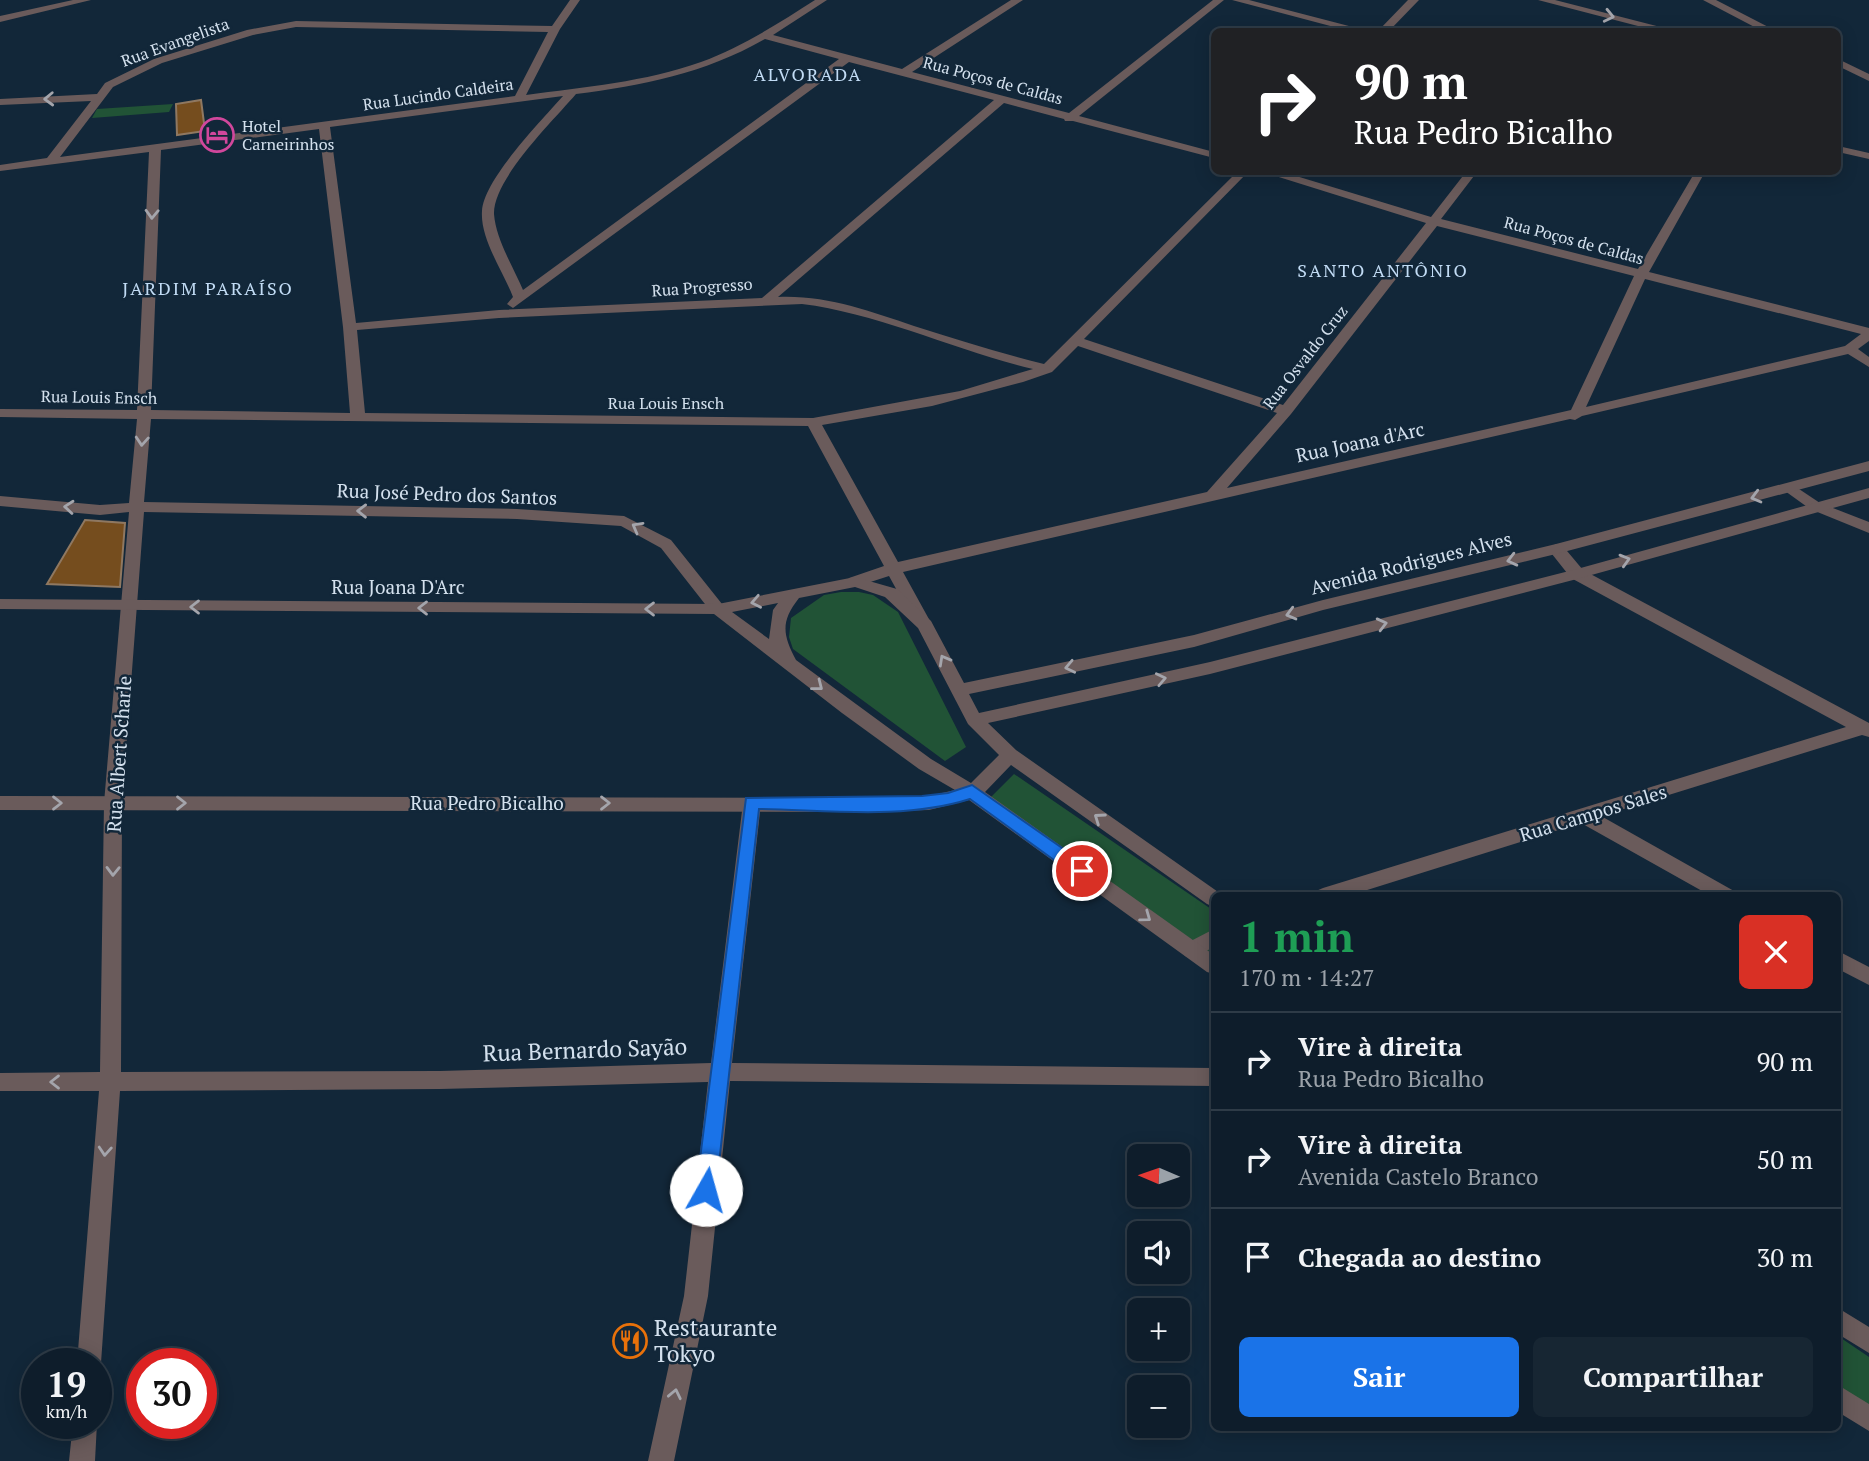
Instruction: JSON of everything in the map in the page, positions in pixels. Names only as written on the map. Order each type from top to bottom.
[{"type":"street","points":[[0,19],[86,0]]},
{"type":"street","points":[[519,98],[555,29],[575,0]]},
{"type":"street","name":"Rua Lucindo Caldeira","points":[[0,168],[52,159],[324,127],[630,84],[682,72],[720,58],[764,36],[822,0]]},
{"type":"street","points":[[902,74],[1018,0]]},
{"type":"street","points":[[1069,119],[1219,0]]},
{"type":"street","points":[[1237,0],[1351,28]]},
{"type":"street","points":[[1386,28],[1414,0]]},
{"type":"street","points":[[1543,0],[1658,28]]},
{"type":"street","points":[[1708,0],[1765,28]]},
{"type":"street","points":[[1720,6],[1732,3]]},
{"type":"street","name":"Rua Evangelista","points":[[52,159],[109,85],[158,61],[251,32],[296,23],[555,29]]},
{"type":"street","name":"Rua Poços de Caldas","points":[[764,36],[1000,101],[1211,154]]},
{"type":"street","points":[[499,314],[847,58]]},
{"type":"street","points":[[1841,66],[1869,78]]},
{"type":"street","points":[[1856,72],[1869,68]]},
{"type":"street","points":[[520,298],[492,229],[488,209],[495,186],[572,92]]},
{"type":"street","points":[[0,102],[99,97]]},
{"type":"street","points":[[767,300],[1000,101]]},
{"type":"street","points":[[324,127],[350,327],[358,418]]},
{"type":"street","name":"Rua Albert Scharle","points":[[90,1348],[110,1083],[113,803],[144,414],[155,146]]},
{"type":"street","points":[[1841,150],[1869,156]]},
{"type":"street","name":"Rua Louis Ensch","points":[[0,413],[813,422],[943,401],[1004,385],[1047,369],[1240,175]]},
{"type":"street","name":"Rua Poços de Caldas","points":[[1283,175],[1433,221],[1869,333]]},
{"type":"street","name":"Rua Osvaldo Cruz","points":[[1213,494],[1286,411],[1470,175]]},
{"type":"street","points":[[1575,416],[1640,276],[1698,175]]},
{"type":"street","name":"Rua Progresso","points":[[350,327],[499,314],[579,312],[767,300],[834,304],[995,356],[1047,369]]},
{"type":"street","name":"Rua Joana d'Arc","points":[[794,594],[855,582],[892,569],[1213,494],[1575,416],[1850,349],[1869,333]]},
{"type":"street","points":[[1077,341],[1286,411]]},
{"type":"street","points":[[1850,349],[1869,363]]},
{"type":"street","points":[[813,422],[961,690],[974,720],[1010,755],[1211,897]]},
{"type":"street","name":"Avenida Rodrigues Alves","points":[[961,690],[1194,641],[1323,605],[1556,549],[1869,466]]},
{"type":"street","points":[[1790,488],[1815,506],[1869,528]]},
{"type":"street","points":[[974,720],[1210,668],[1577,574],[1869,493]]},
{"type":"street","name":"Rua José Pedro dos Santos","points":[[0,501],[100,510],[137,507],[517,514],[624,521],[666,544],[719,609],[790,664],[914,756],[972,792],[1211,964]]},
{"type":"street","points":[[1556,549],[1577,574],[1866,729]]},
{"type":"street","points":[[855,582],[891,593],[925,625]]},
{"type":"street","points":[[790,664],[775,637],[781,610],[794,594]]},
{"type":"street","name":"Rua Joana D'Arc","points":[[0,604],[719,609],[794,594]]},
{"type":"street","points":[[1194,641],[1210,668]]},
{"type":"street","name":"Rua Campos Sales","points":[[1336,892],[1866,729]]},
{"type":"street","points":[[972,792],[1010,755]]},
{"type":"street","name":"Rua Pedro Bicalho","points":[[0,803],[857,805],[922,802],[948,799],[972,792]]},
{"type":"street","points":[[661,1461],[696,1296],[752,803]]},
{"type":"street","points":[[1585,816],[1720,892]]},
{"type":"street","points":[[1192,950],[1211,939]]},
{"type":"street","points":[[1841,961],[1869,977]]},
{"type":"street","name":"Rua Bernardo Sayão","points":[[0,1082],[440,1080],[720,1072],[1211,1077]]},
{"type":"street","points":[[1841,1322],[1869,1341]]},
{"type":"street","points":[[1841,1399],[1869,1419]]},
{"type":"street","points":[[82,1461],[84,1439]]},
{"type":"green space","points":[[173,104],[169,112],[92,118],[97,109]]},
{"type":"green space","points":[[841,592],[873,595],[898,612],[966,747],[945,761],[793,649],[789,637],[791,618],[824,595]]},
{"type":"green space","points":[[1014,774],[1211,909],[1211,953],[989,799]]},
{"type":"green space","points":[[1841,1338],[1869,1357],[1869,1410],[1841,1390]]},
{"type":"building","points":[[201,100],[205,131],[177,135],[176,104]]},
{"type":"building","points":[[85,520],[125,523],[120,587],[47,584]]},
{"type":"place","name":"Hotel Carneirinhos","points":[[217,135]]},
{"type":"place","name":"Restaurante Tokyo","points":[[630,1341]]},
{"type":"district","name":"ALVORADA","points":[[808,75]]},
{"type":"district","name":"SANTO ANTÔNIO","points":[[1383,271]]},
{"type":"district","name":"JARDIM PARAÍSO","points":[[208,289]]},
{"type":"route","points":[[706,1190],[752,803],[857,805],[922,802],[948,799],[972,792],[1082,871]]}]
